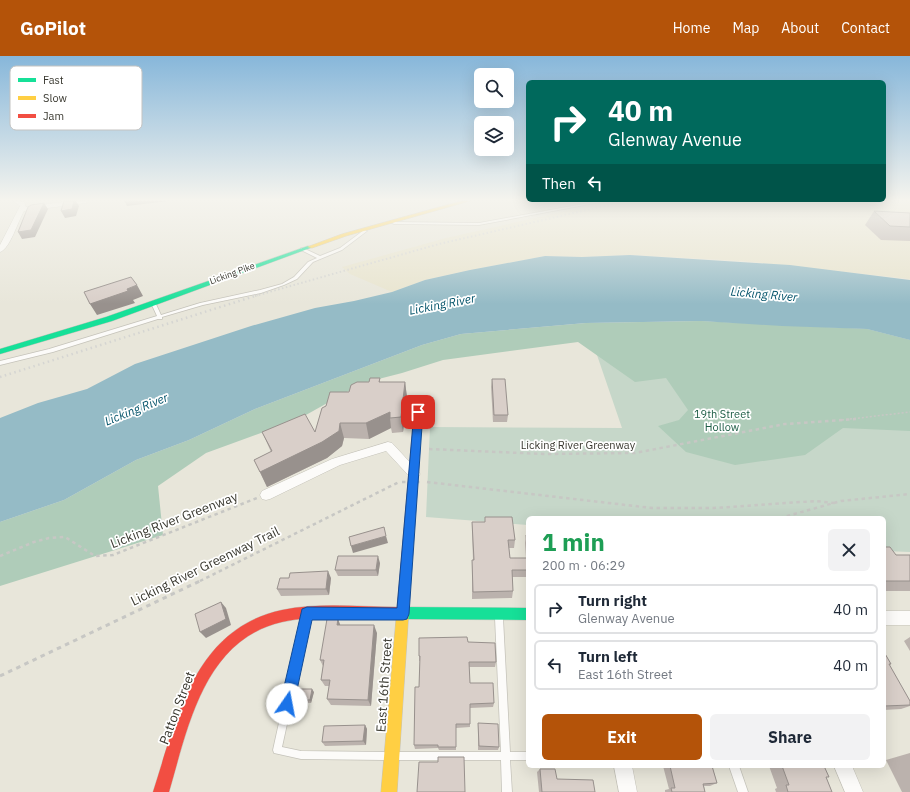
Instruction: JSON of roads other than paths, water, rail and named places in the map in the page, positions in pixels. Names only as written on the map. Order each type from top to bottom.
[{"type":"main road","name":"Licking Pike","points":[[0,352],[61,334],[153,303],[302,249],[346,235]]},
{"type":"main road","name":"East 16th Street","points":[[389,792],[403,614],[417,478],[416,448],[418,412]]},
{"type":"main road","name":"Patton Street","points":[[160,792],[196,689],[221,649],[229,641],[248,628],[261,622],[286,615],[526,614]]},
{"type":"street","points":[[1,249],[8,235]]},
{"type":"street","points":[[266,495],[336,462],[388,446],[417,478]]},
{"type":"street","points":[[886,618],[910,618]]},
{"type":"street","points":[[623,768],[628,792]]},
{"type":"street","points":[[843,768],[854,792]]},
{"type":"lane","points":[[0,363],[63,347],[201,304],[284,284],[299,276],[308,264],[341,249],[359,235]]},
{"type":"lane","points":[[302,249],[320,258]]},
{"type":"lane","points":[[153,303],[160,318]]},
{"type":"lane","points":[[61,334],[63,347]]},
{"type":"lane","points":[[307,614],[277,750],[301,755],[526,756]]},
{"type":"lane","points":[[499,614],[507,792]]},
{"type":"lane","points":[[735,768],[742,792]]},
{"type":"water","name":"Licking River","points":[[630,255],[790,265],[910,280],[910,340],[867,329],[701,321],[586,323],[461,334],[422,345],[255,409],[189,440],[136,460],[64,500],[0,522],[0,418],[38,403],[87,389],[135,364],[251,326],[315,308],[392,292],[425,280],[545,256],[582,257]]},
{"type":"railway","points":[[255,296],[439,244],[477,235]]},
{"type":"railway","points":[[0,377],[258,295]]},
{"type":"park label","name":"19th Street Hollow","points":[[722,420]]}]
